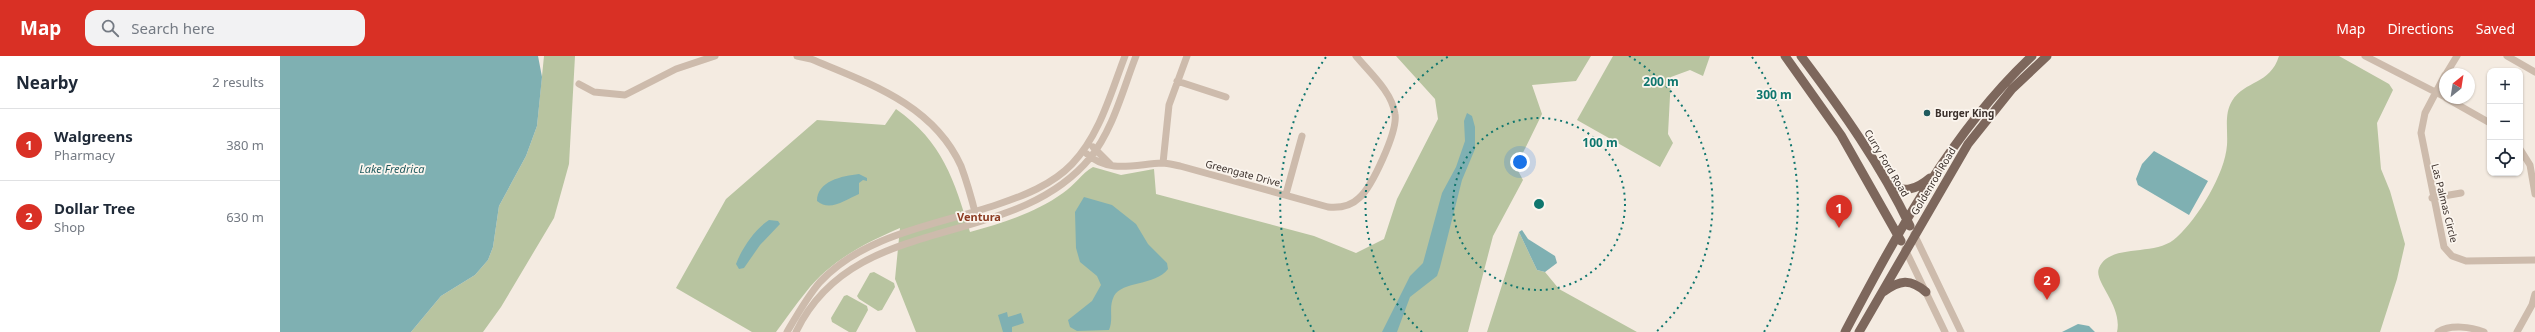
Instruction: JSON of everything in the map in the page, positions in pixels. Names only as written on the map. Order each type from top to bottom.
[{"type":"main road","points":[[1785,56],[1841,135],[1905,249]]},
{"type":"main road","name":"Curry Ford Road","points":[[1800,56],[1844,114],[1887,182],[1914,234]]},
{"type":"main road","name":"Goldenrod Road","points":[[1845,332],[1936,173],[1967,127],[1993,95],[2032,56]]},
{"type":"main road","name":"Goldenrod Road","points":[[1859,332],[1905,249],[1968,144],[2012,89],[2044,57]]},
{"type":"main road","points":[[1887,182],[1893,187],[1910,190],[1919,187],[1936,173]]},
{"type":"main road","points":[[1880,294],[1901,281],[1911,282],[1926,292]]},
{"type":"main road","points":[[1849,332],[1852,320]]},
{"type":"street","points":[[579,84],[594,92],[625,95],[682,66],[715,56]]},
{"type":"street","points":[[797,56],[812,58],[894,95],[931,124],[961,166],[978,222]]},
{"type":"street","points":[[787,332],[806,299],[821,282],[841,263],[862,250],[886,238],[975,212],[1035,191],[1059,175],[1088,143],[1104,111],[1125,56]]},
{"type":"street","points":[[796,332],[818,300],[850,269],[874,255],[898,245],[1020,209],[1061,185],[1090,158],[1096,149],[1117,105],[1136,56]]},
{"type":"street","points":[[1163,163],[1170,105],[1177,80],[1187,56]]},
{"type":"street","name":"Greengate Drive","points":[[1082,151],[1090,158],[1100,163],[1122,167],[1163,163],[1338,208],[1358,199],[1365,192],[1392,137],[1395,115],[1386,94],[1356,56]]},
{"type":"street","points":[[2365,56],[2439,94]]},
{"type":"street","name":"Las Palmas Circle","points":[[2449,68],[2457,56]]},
{"type":"street","points":[[2506,56],[2535,72]]},
{"type":"street","points":[[1120,70],[1129,74]]},
{"type":"street","points":[[1177,80],[1226,97]]},
{"type":"street","name":"Las Palmas Circle","points":[[2439,85],[2425,113],[2421,133],[2432,198],[2444,247],[2452,256],[2466,261],[2535,260]]},
{"type":"street","points":[[2457,104],[2487,121]]},
{"type":"street","points":[[1286,194],[1302,136]]},
{"type":"street","points":[[1088,143],[1111,165]]},
{"type":"street","points":[[2523,154],[2534,174],[2535,194]]},
{"type":"street","points":[[2432,198],[2461,193]]},
{"type":"street","name":"Curry Ford Road","points":[[1914,234],[1961,332]]},
{"type":"street","points":[[1905,249],[1945,332]]},
{"type":"street","points":[[2517,332],[2532,305],[2535,294]]},
{"type":"street","points":[[2438,332],[2443,329],[2464,327],[2484,332]]},
{"type":"green space","points":[[544,56],[575,56],[569,164],[554,218],[501,307],[483,332],[411,332],[441,296],[475,275],[488,260],[493,247],[499,206],[526,156],[537,126]]},
{"type":"green space","points":[[1396,56],[1591,56],[1576,81],[1532,85],[1542,114],[1516,167],[1523,180],[1493,236],[1468,332],[916,332],[895,279],[900,228],[861,247],[837,262],[826,271],[815,281],[776,332],[752,332],[676,288],[726,199],[817,120],[885,125],[896,109],[925,135],[945,163],[958,195],[970,232],[1007,221],[1030,212],[1067,190],[1093,167],[1121,175],[1154,169],[1156,194],[1314,236],[1356,253],[1384,239],[1397,199],[1438,119],[1435,99]]},
{"type":"green space","points":[[1613,56],[1710,56],[1703,76],[1690,70],[1671,77],[1668,134],[1673,143],[1660,167],[1577,120]]},
{"type":"green space","points":[[2279,56],[2339,56],[2389,84],[2393,90],[2377,123],[2381,169],[2390,191],[2405,244],[2397,279],[2380,332],[2117,332],[2118,322],[2116,313],[2100,280],[2098,274],[2099,268],[2105,260],[2113,255],[2123,252],[2158,247],[2177,237],[2185,229],[2202,207],[2216,182],[2221,169],[2227,145],[2228,111],[2232,101],[2237,94],[2270,72]]},
{"type":"green space","points":[[1519,232],[1537,270],[1545,272],[1559,289],[1637,332],[1487,332]]},
{"type":"green space","points":[[874,272],[894,283],[895,287],[882,310],[878,311],[859,299],[857,296],[870,273]]},
{"type":"green space","points":[[847,295],[867,306],[868,310],[856,332],[849,332],[832,322],[831,318],[844,296]]},
{"type":"water","name":"Lake Fredrica","points":[[280,56],[538,56],[542,77],[537,126],[526,156],[499,206],[493,247],[488,260],[475,275],[441,296],[411,332],[280,332]]},
{"type":"water","points":[[1467,113],[1472,116],[1475,127],[1475,149],[1462,180],[1437,276],[1410,297],[1397,332],[1382,332],[1410,276],[1423,263],[1442,193],[1456,167],[1465,141],[1464,121]]},
{"type":"water","points":[[2154,151],[2208,181],[2189,215],[2138,185],[2136,179],[2142,164]]},
{"type":"water","points":[[859,174],[867,178],[867,181],[863,180],[859,183],[859,194],[843,202],[832,205],[822,204],[817,201],[818,194],[826,184],[838,178]]},
{"type":"water","points":[[1084,197],[1112,205],[1136,224],[1148,244],[1167,263],[1168,269],[1155,278],[1131,285],[1118,291],[1112,300],[1109,330],[1077,331],[1070,327],[1068,320],[1092,301],[1101,285],[1097,276],[1080,262],[1076,248],[1075,212]]},
{"type":"water","points":[[769,220],[778,221],[780,224],[760,245],[744,268],[739,269],[736,264],[745,245],[759,228]]},
{"type":"water","points":[[1522,230],[1528,239],[1555,256],[1557,263],[1545,272],[1537,270],[1519,232]]},
{"type":"water","points":[[1007,312],[1008,317],[1021,313],[1024,323],[1012,327],[1012,332],[1003,332],[998,315]]},
{"type":"water","points":[[2078,324],[2089,326],[2095,332],[2062,332]]},
{"type":"place","name":"Burger King","points":[[1927,113]]},
{"type":"place","name":"Walgreens","points":[[1839,228]]},
{"type":"place","name":"Dollar Tree","points":[[2047,300]]},
{"type":"district","name":"Ventura","points":[[979,217]]}]
